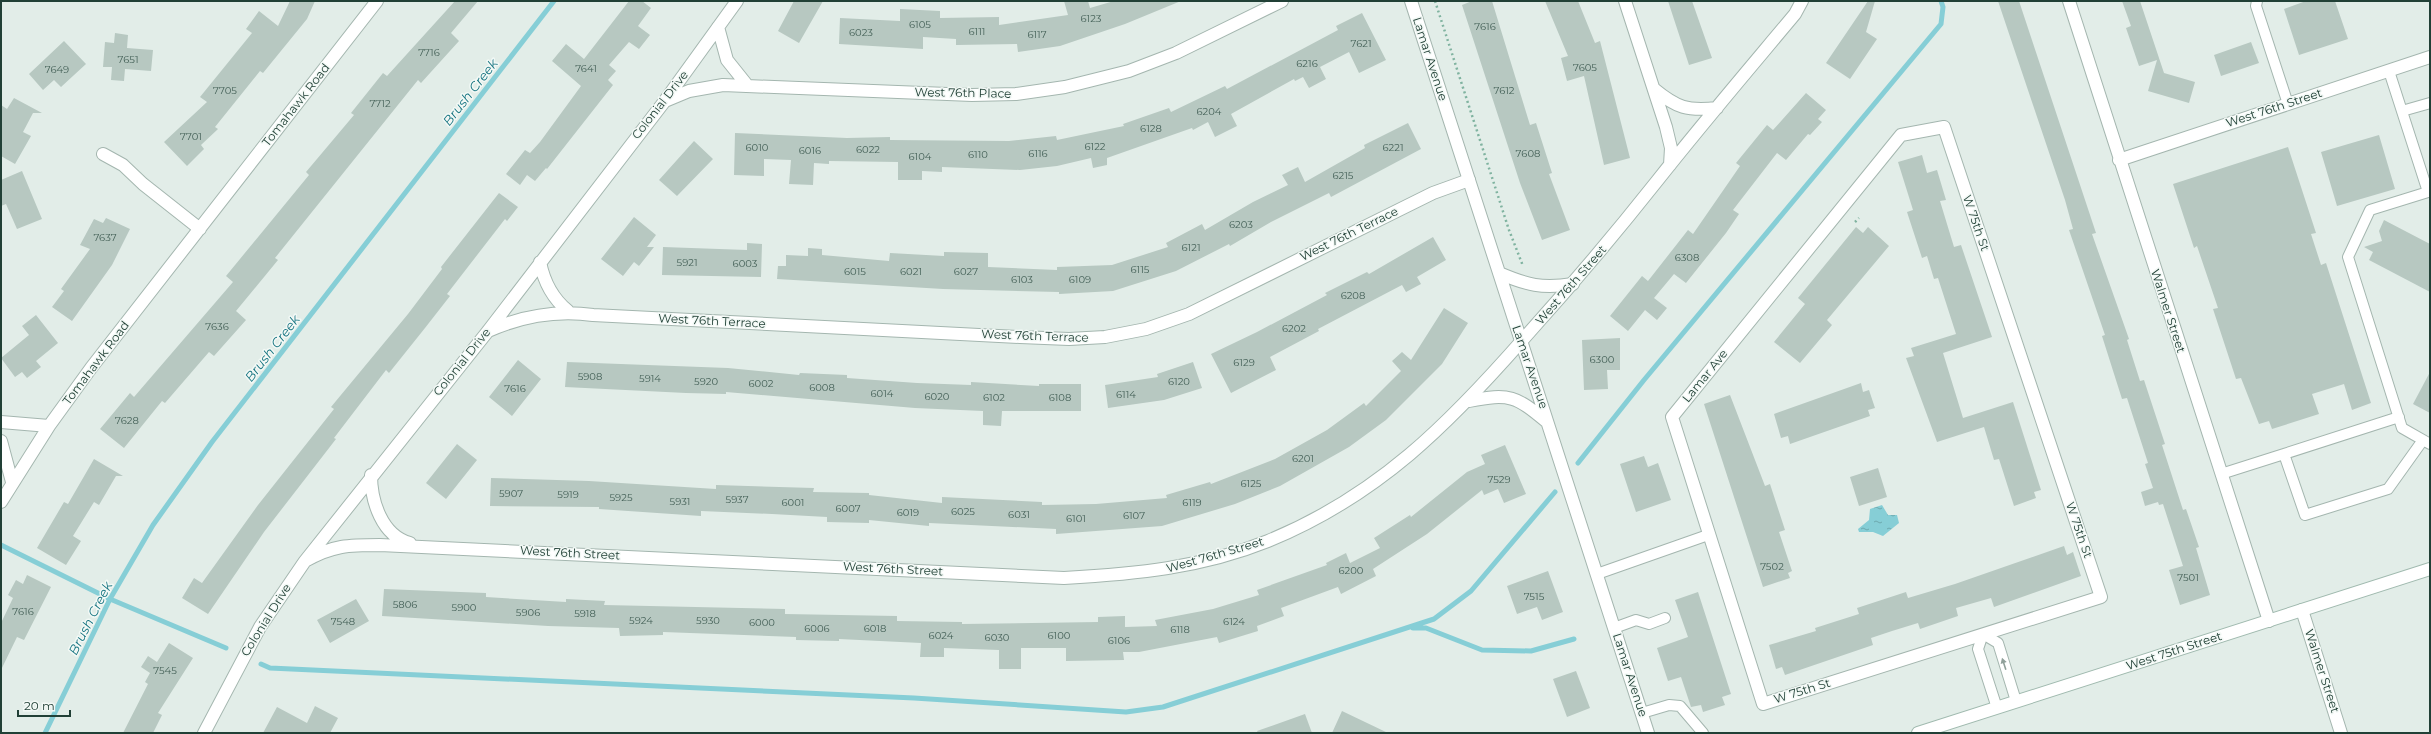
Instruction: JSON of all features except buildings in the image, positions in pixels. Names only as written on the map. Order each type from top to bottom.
[{"type":"street","name":"Tomahawk Road","points":[[1,502],[12,482],[49,426],[377,1]]},
{"type":"street","name":"Colonial Drive","points":[[204,733],[260,627],[305,562],[371,475],[488,331],[664,102],[737,1]]},
{"type":"street","name":"West 76th Place","points":[[664,102],[689,91],[704,87],[747,85],[972,95],[1016,94],[1065,87],[1129,71],[1176,53],[1282,1]]},
{"type":"street","name":"Lamar Avenue","points":[[1411,1],[1648,733]]},
{"type":"street","points":[[1625,1],[1666,127],[1670,148],[1670,164]]},
{"type":"street","name":"West 76th Street","points":[[305,562],[323,550],[336,547],[367,545],[419,545],[1064,578],[1132,574],[1176,568],[1233,553],[1268,540],[1326,512],[1383,477],[1415,452],[1469,401],[1573,284],[1670,164],[1796,14],[1802,1]]},
{"type":"street","name":"Walmer Street","points":[[2069,1],[2118,160],[2269,621]]},
{"type":"street","points":[[718,27],[727,60],[736,74],[747,85]]},
{"type":"street","name":"West 76th Street","points":[[2118,160],[2430,57]]},
{"type":"street","points":[[1654,89],[1669,102],[1681,107],[1696,110],[1717,108]]},
{"type":"street","name":"Lamar Ave","points":[[1763,704],[1708,535],[1672,417],[1900,135],[1944,127]]},
{"type":"street","name":"W 75th St","points":[[1763,704],[2101,597],[1944,127]]},
{"type":"street","points":[[103,154],[123,165],[143,184],[200,229]]},
{"type":"street","name":"West 76th Terrace","points":[[488,331],[508,322],[568,311],[593,315],[1020,337],[1069,339],[1105,337],[1146,329],[1189,314],[1433,193],[1469,180]]},
{"type":"street","points":[[540,262],[544,279],[551,292],[559,304],[568,311]]},
{"type":"street","points":[[1499,273],[1531,285],[1550,288],[1573,284]]},
{"type":"street","points":[[1469,401],[1496,396],[1510,397],[1524,402],[1548,422]]},
{"type":"street","points":[[1,422],[49,426]]},
{"type":"street","points":[[1,441],[12,482]]},
{"type":"street","name":"West 76th Street","points":[[371,475],[374,500],[386,526],[403,541],[419,545]]},
{"type":"street","name":"West 75th Street","points":[[1918,733],[2430,569]]},
{"type":"street","name":"Walmer Street","points":[[2302,610],[2342,733]]},
{"type":"lane","points":[[2257,1],[2256,6],[2288,104]]},
{"type":"lane","points":[[2284,454],[2306,515],[2388,489],[2426,442],[2402,428],[2348,257],[2370,210],[2429,196],[2389,71]]},
{"type":"lane","points":[[2402,111],[2430,103]]},
{"type":"lane","points":[[2221,474],[2399,417]]},
{"type":"lane","points":[[1597,574],[1708,535]]},
{"type":"lane","points":[[1614,628],[1636,620],[1649,624],[1666,618]]},
{"type":"lane","points":[[1997,708],[1978,649],[1983,634],[1998,644],[2016,701]]},
{"type":"lane","points":[[1642,713],[1669,705],[1680,706],[1703,733]]},
{"type":"path","points":[[1435,1],[1509,230],[1525,269],[1524,272]]},
{"type":"path","points":[[1855,222],[1859,218]]},
{"type":"water","points":[[1882,505],[1888,515],[1897,515],[1899,523],[1883,536],[1873,532],[1859,532],[1858,529],[1869,520],[1870,509]]},
{"type":"waterway","name":"Brush Creek","points":[[45,733],[110,599],[153,525],[212,442],[554,1]]},
{"type":"waterway","points":[[1578,463],[1644,380],[1941,24],[1943,7],[1941,1]]},
{"type":"waterway","points":[[261,664],[270,668],[914,698],[1126,712],[1163,707],[1434,619],[1471,591],[1555,492]]},
{"type":"waterway","name":"Brush Creek","points":[[1,545],[110,599],[226,648]]},
{"type":"waterway","points":[[1413,628],[1426,628],[1482,650],[1531,651],[1574,639]]}]
